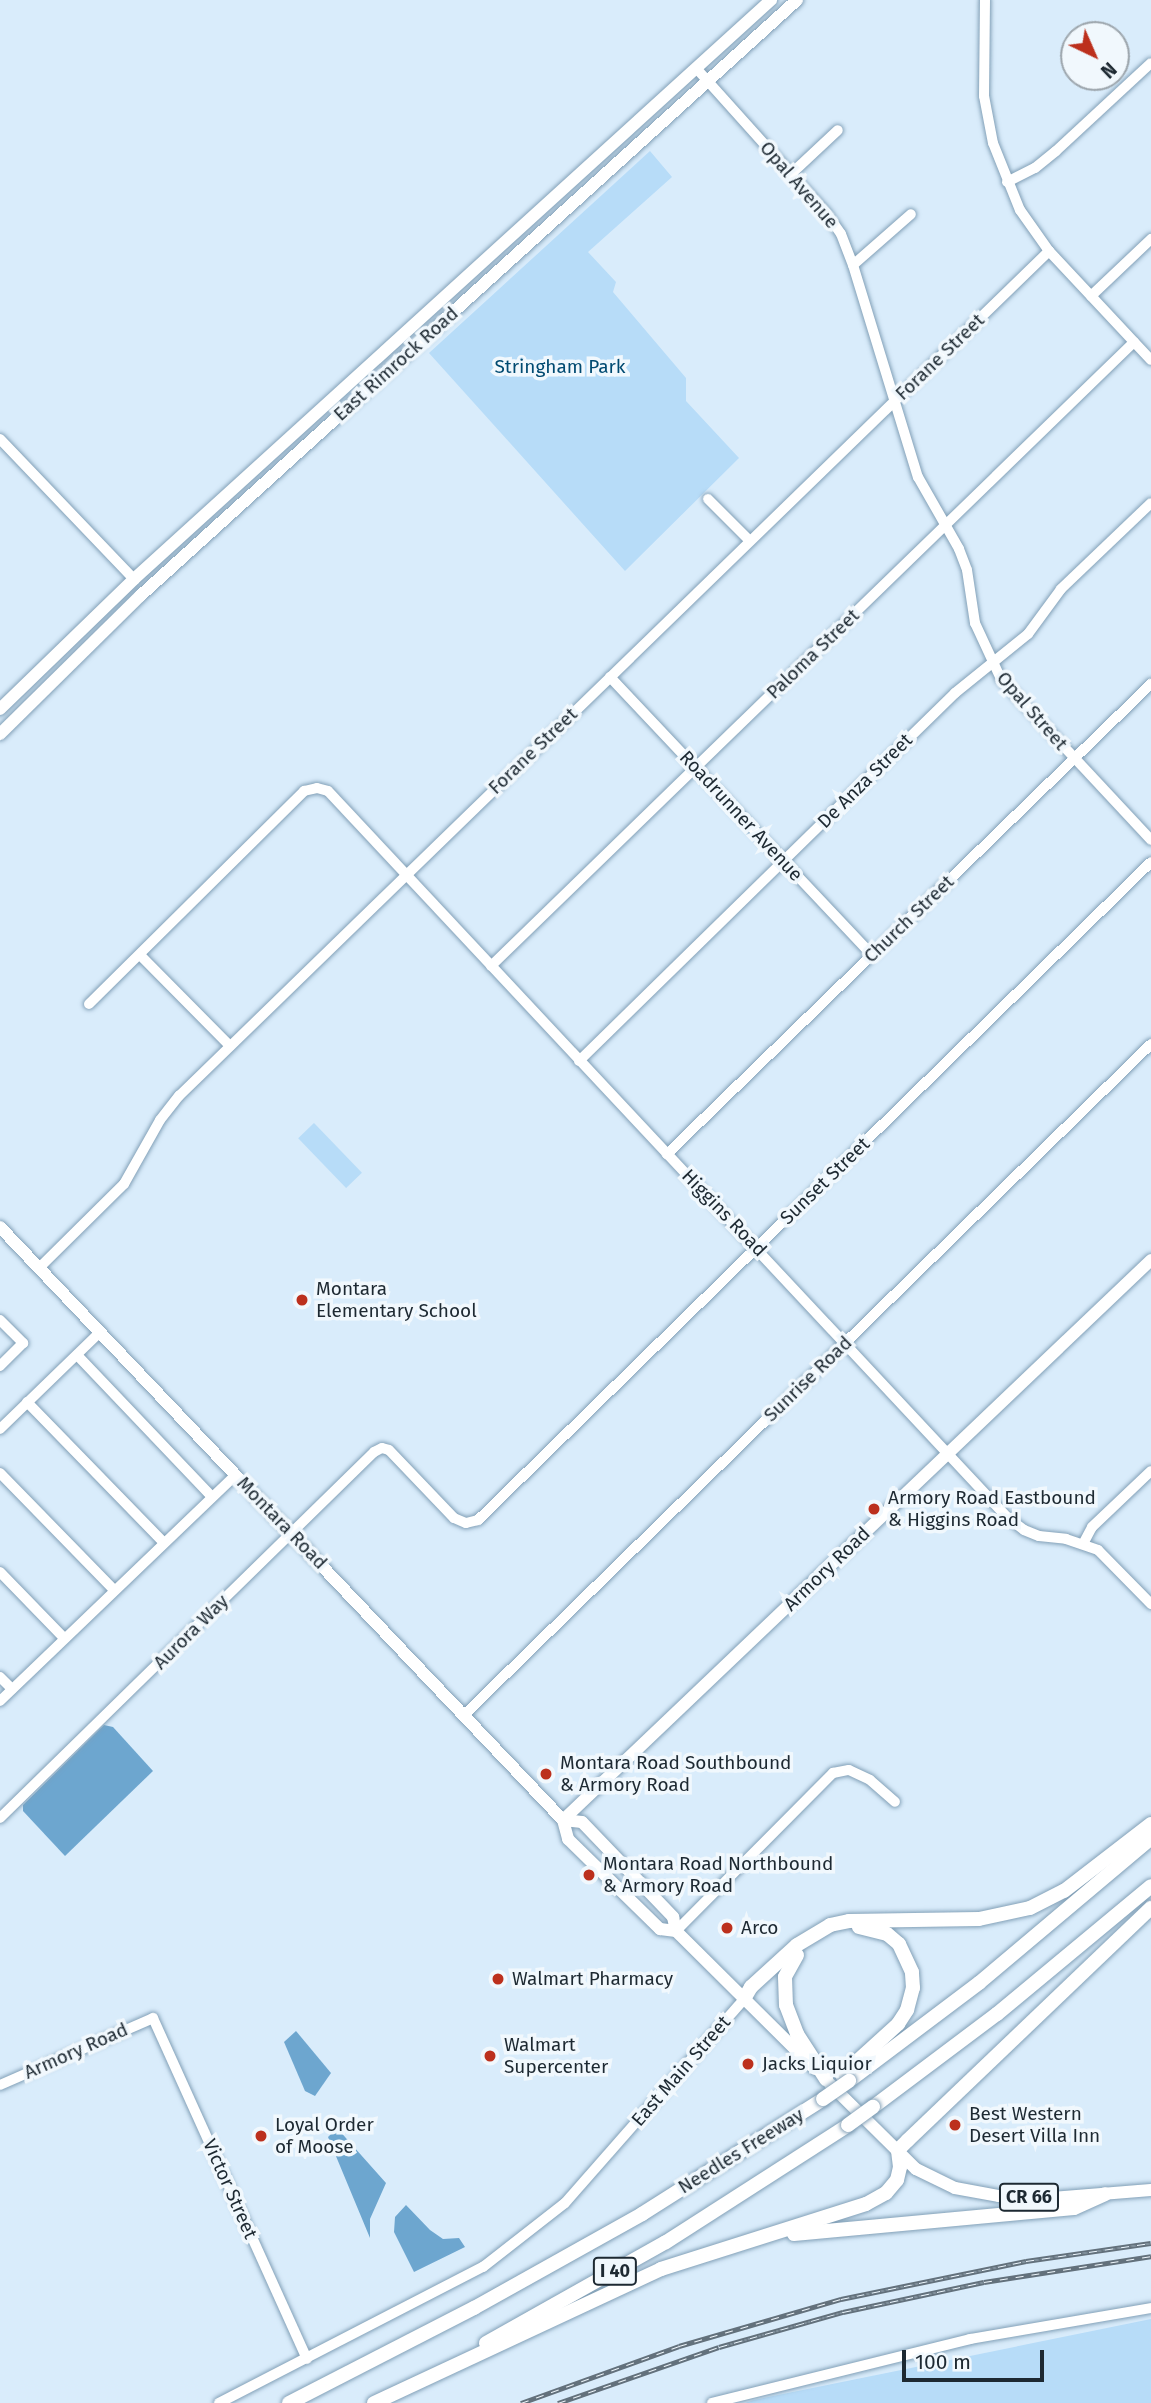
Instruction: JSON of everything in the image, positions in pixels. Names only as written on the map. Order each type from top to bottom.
[{"type":"highway","points":[[744,1999],[751,1987],[797,1945],[830,1925],[849,1921],[979,1919],[1030,1908],[1064,1891],[1151,1824]]},
{"type":"highway","name":"Needles Freeway","points":[[289,2403],[532,2276],[730,2159],[990,1975],[1151,1838]]},
{"type":"highway","name":"Needles Freeway","points":[[374,2403],[666,2242],[848,2125],[1029,1988],[1151,1886]]},
{"type":"highway","points":[[374,2403],[661,2269],[866,2204],[886,2193],[897,2180],[900,2167],[898,2150],[1151,1908]]},
{"type":"highway","points":[[744,1999],[757,1992],[797,1955],[824,1936],[857,1927],[887,1934],[907,1956],[913,1988],[907,2010],[885,2038],[845,2078]]},
{"type":"highway","points":[[797,1955],[785,1977],[786,2005],[797,2034],[826,2079]]},
{"type":"highway","points":[[765,2236],[1074,2208],[1105,2194]]},
{"type":"main road","name":"East Rimrock Road","points":[[0,709],[134,579],[771,0]]},
{"type":"main road","name":"East Rimrock Road","points":[[0,734],[141,596],[797,0]]},
{"type":"main road","name":"Montara Road","points":[[0,1227],[564,1820],[568,1839],[660,1929],[676,1931]]},
{"type":"main road","name":"Armory Road","points":[[564,1820],[1151,1260]]},
{"type":"main road","name":"Montara Road","points":[[564,1820],[582,1822],[673,1917],[676,1931],[744,1999]]},
{"type":"main road","name":"East Main Street","points":[[744,1999],[916,2169],[943,2183],[971,2193],[1052,2198],[1151,2190]]},
{"type":"street","points":[[985,0],[984,96],[993,142],[1007,182],[1026,220],[1049,251],[1151,360]]},
{"type":"street","points":[[1007,182],[1046,159],[1151,63]]},
{"type":"street","name":"Opal Avenue","points":[[696,68],[828,214],[841,234],[895,401]]},
{"type":"street","points":[[792,174],[838,130]]},
{"type":"street","points":[[853,265],[911,214]]},
{"type":"street","points":[[1091,296],[1151,239]]},
{"type":"street","name":"Forane Street","points":[[39,1268],[124,1184],[160,1120],[179,1096],[1049,251]]},
{"type":"street","name":"Paloma Street","points":[[491,966],[1134,342]]},
{"type":"street","name":"Opal Street","points":[[895,401],[918,477],[967,570],[975,623],[991,663],[1013,695],[1151,840]]},
{"type":"street","points":[[0,439],[134,579]]},
{"type":"street","points":[[708,499],[750,541]]},
{"type":"street","name":"De Anza Street","points":[[579,1060],[955,693],[1028,634],[1061,589],[1151,503]]},
{"type":"street","name":"Roadrunner Avenue","points":[[610,677],[872,955]]},
{"type":"street","name":"Church Street","points":[[667,1154],[1151,684]]},
{"type":"street","name":"Higgins Road","points":[[140,955],[304,791],[317,788],[328,792],[1007,1517],[1024,1531],[1083,1544],[1107,1557],[1151,1604]]},
{"type":"street","name":"Sunset Street","points":[[382,1448],[389,1450],[454,1518],[466,1523],[478,1520],[1151,862]]},
{"type":"street","points":[[89,1004],[140,955],[230,1046]]},
{"type":"street","name":"Sunrise Road","points":[[465,1714],[1151,1044]]},
{"type":"street","points":[[0,1320],[23,1343],[0,1366]]},
{"type":"street","points":[[0,1429],[100,1332]]},
{"type":"street","points":[[76,1355],[212,1497]]},
{"type":"street","points":[[27,1402],[163,1542]]},
{"type":"street","name":"Aurora Way","points":[[0,1818],[374,1452],[382,1448]]},
{"type":"street","points":[[1083,1544],[1091,1527],[1151,1471]]},
{"type":"street","points":[[0,1473],[114,1590]]},
{"type":"street","points":[[0,1701],[236,1475]]},
{"type":"street","points":[[0,1572],[64,1638]]},
{"type":"street","points":[[0,1677],[12,1689]]},
{"type":"street","points":[[676,1931],[833,1773],[849,1770],[870,1780],[895,1802]]},
{"type":"street","name":"East Main Street","points":[[219,2403],[483,2267],[565,2203],[744,1999]]},
{"type":"street","name":"Victor Street","points":[[152,2018],[307,2359]]},
{"type":"street","name":"Armory Road","points":[[0,2085],[152,2018]]},
{"type":"street","points":[[712,2403],[970,2339],[1151,2308]]},
{"type":"green space","name":"Stringham Park","points":[[650,151],[672,177],[588,252],[616,282],[613,292],[686,378],[686,401],[739,458],[625,571],[429,353]]},
{"type":"green space","points":[[314,1123],[362,1173],[346,1188],[298,1138]]},
{"type":"green space","points":[[1151,2319],[1151,2403],[745,2403],[754,2400]]},
{"type":"shaded area","points":[[104,1725],[113,1727],[153,1771],[65,1856],[23,1811],[23,1805]]},
{"type":"shaded area","points":[[296,2031],[331,2073],[315,2096],[305,2091],[284,2042]]},
{"type":"shaded area","points":[[337,2128],[386,2183],[370,2219],[370,2238],[328,2137]]},
{"type":"shaded area","points":[[406,2205],[430,2230],[443,2239],[459,2238],[465,2247],[414,2272],[394,2232],[395,2217]]},
{"type":"railway","points":[[521,2403],[679,2346],[841,2299],[1026,2261],[1151,2243]]},
{"type":"railway","points":[[558,2403],[719,2347],[843,2312],[984,2282],[1151,2256]]},
{"type":"place","name":"Montara Elementary School","points":[[302,1300]]},
{"type":"place","name":"Armory Road Eastbound & Higgins Road","points":[[874,1509]]},
{"type":"place","name":"Montara Road Southbound & Armory Road","points":[[546,1774]]},
{"type":"place","name":"Montara Road Northbound & Armory Road","points":[[589,1875]]},
{"type":"place","name":"Arco","points":[[727,1928]]},
{"type":"place","name":"Walmart Pharmacy","points":[[498,1979]]},
{"type":"place","name":"Walmart Supercenter","points":[[490,2056]]},
{"type":"place","name":"Jacks Liquior","points":[[748,2064]]},
{"type":"place","name":"Best Western Desert Villa Inn","points":[[955,2125]]},
{"type":"place","name":"Loyal Order of Moose","points":[[261,2136]]}]
